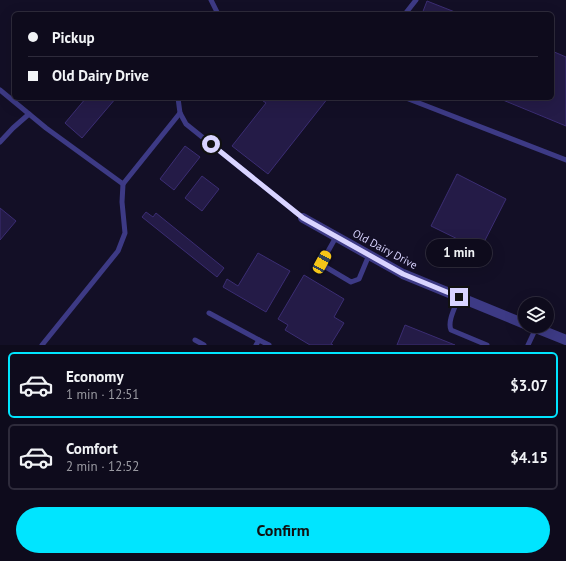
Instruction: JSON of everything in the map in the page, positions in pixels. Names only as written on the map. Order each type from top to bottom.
[{"type":"street","name":"Old Dairy Drive","points":[[303,218],[403,274],[518,321]]},
{"type":"street","points":[[548,333],[566,340]]},
{"type":"lane","points":[[211,0],[217,12]]},
{"type":"lane","points":[[407,12],[416,0]]},
{"type":"lane","points":[[0,90],[12,100]]},
{"type":"lane","points":[[12,100],[123,184]]},
{"type":"lane","points":[[178,100],[180,113],[186,124],[303,218]]},
{"type":"lane","points":[[411,100],[566,160]]},
{"type":"lane","points":[[42,345],[118,250],[125,233],[122,202],[123,184],[180,113]]},
{"type":"lane","points":[[0,142],[29,114]]},
{"type":"lane","points":[[336,236],[322,262],[324,266],[351,282],[359,279],[369,255]]},
{"type":"lane","points":[[459,297],[450,321],[451,330],[487,345]]},
{"type":"lane","points":[[209,313],[269,345]]},
{"type":"lane","points":[[528,345],[531,333]]},
{"type":"lane","points":[[195,340],[204,345]]},
{"type":"lane","points":[[256,345],[259,340]]},
{"type":"building","points":[[427,1],[455,12],[423,12]]},
{"type":"building","points":[[554,52],[566,57],[566,126],[503,100],[554,100]]},
{"type":"building","points":[[84,100],[114,100],[82,138],[65,123]]},
{"type":"building","points":[[262,100],[326,100],[268,174],[232,146],[266,103]]},
{"type":"building","points":[[185,146],[200,157],[174,190],[160,179]]},
{"type":"building","points":[[457,174],[506,199],[480,250],[431,226]]},
{"type":"building","points":[[202,176],[219,189],[202,211],[185,198]]},
{"type":"building","points":[[0,208],[16,221],[0,240]]},
{"type":"building","points":[[146,212],[153,217],[156,213],[224,268],[217,277],[142,217]]},
{"type":"building","points":[[258,253],[290,271],[266,312],[223,287],[227,279],[238,286]]},
{"type":"building","points":[[304,275],[344,299],[334,317],[344,323],[331,344],[333,345],[310,345],[285,330],[288,325],[278,319]]},
{"type":"building","points":[[405,325],[455,345],[397,345]]},
{"type":"route","points":[[211,144],[303,218],[403,274],[459,297]]}]
